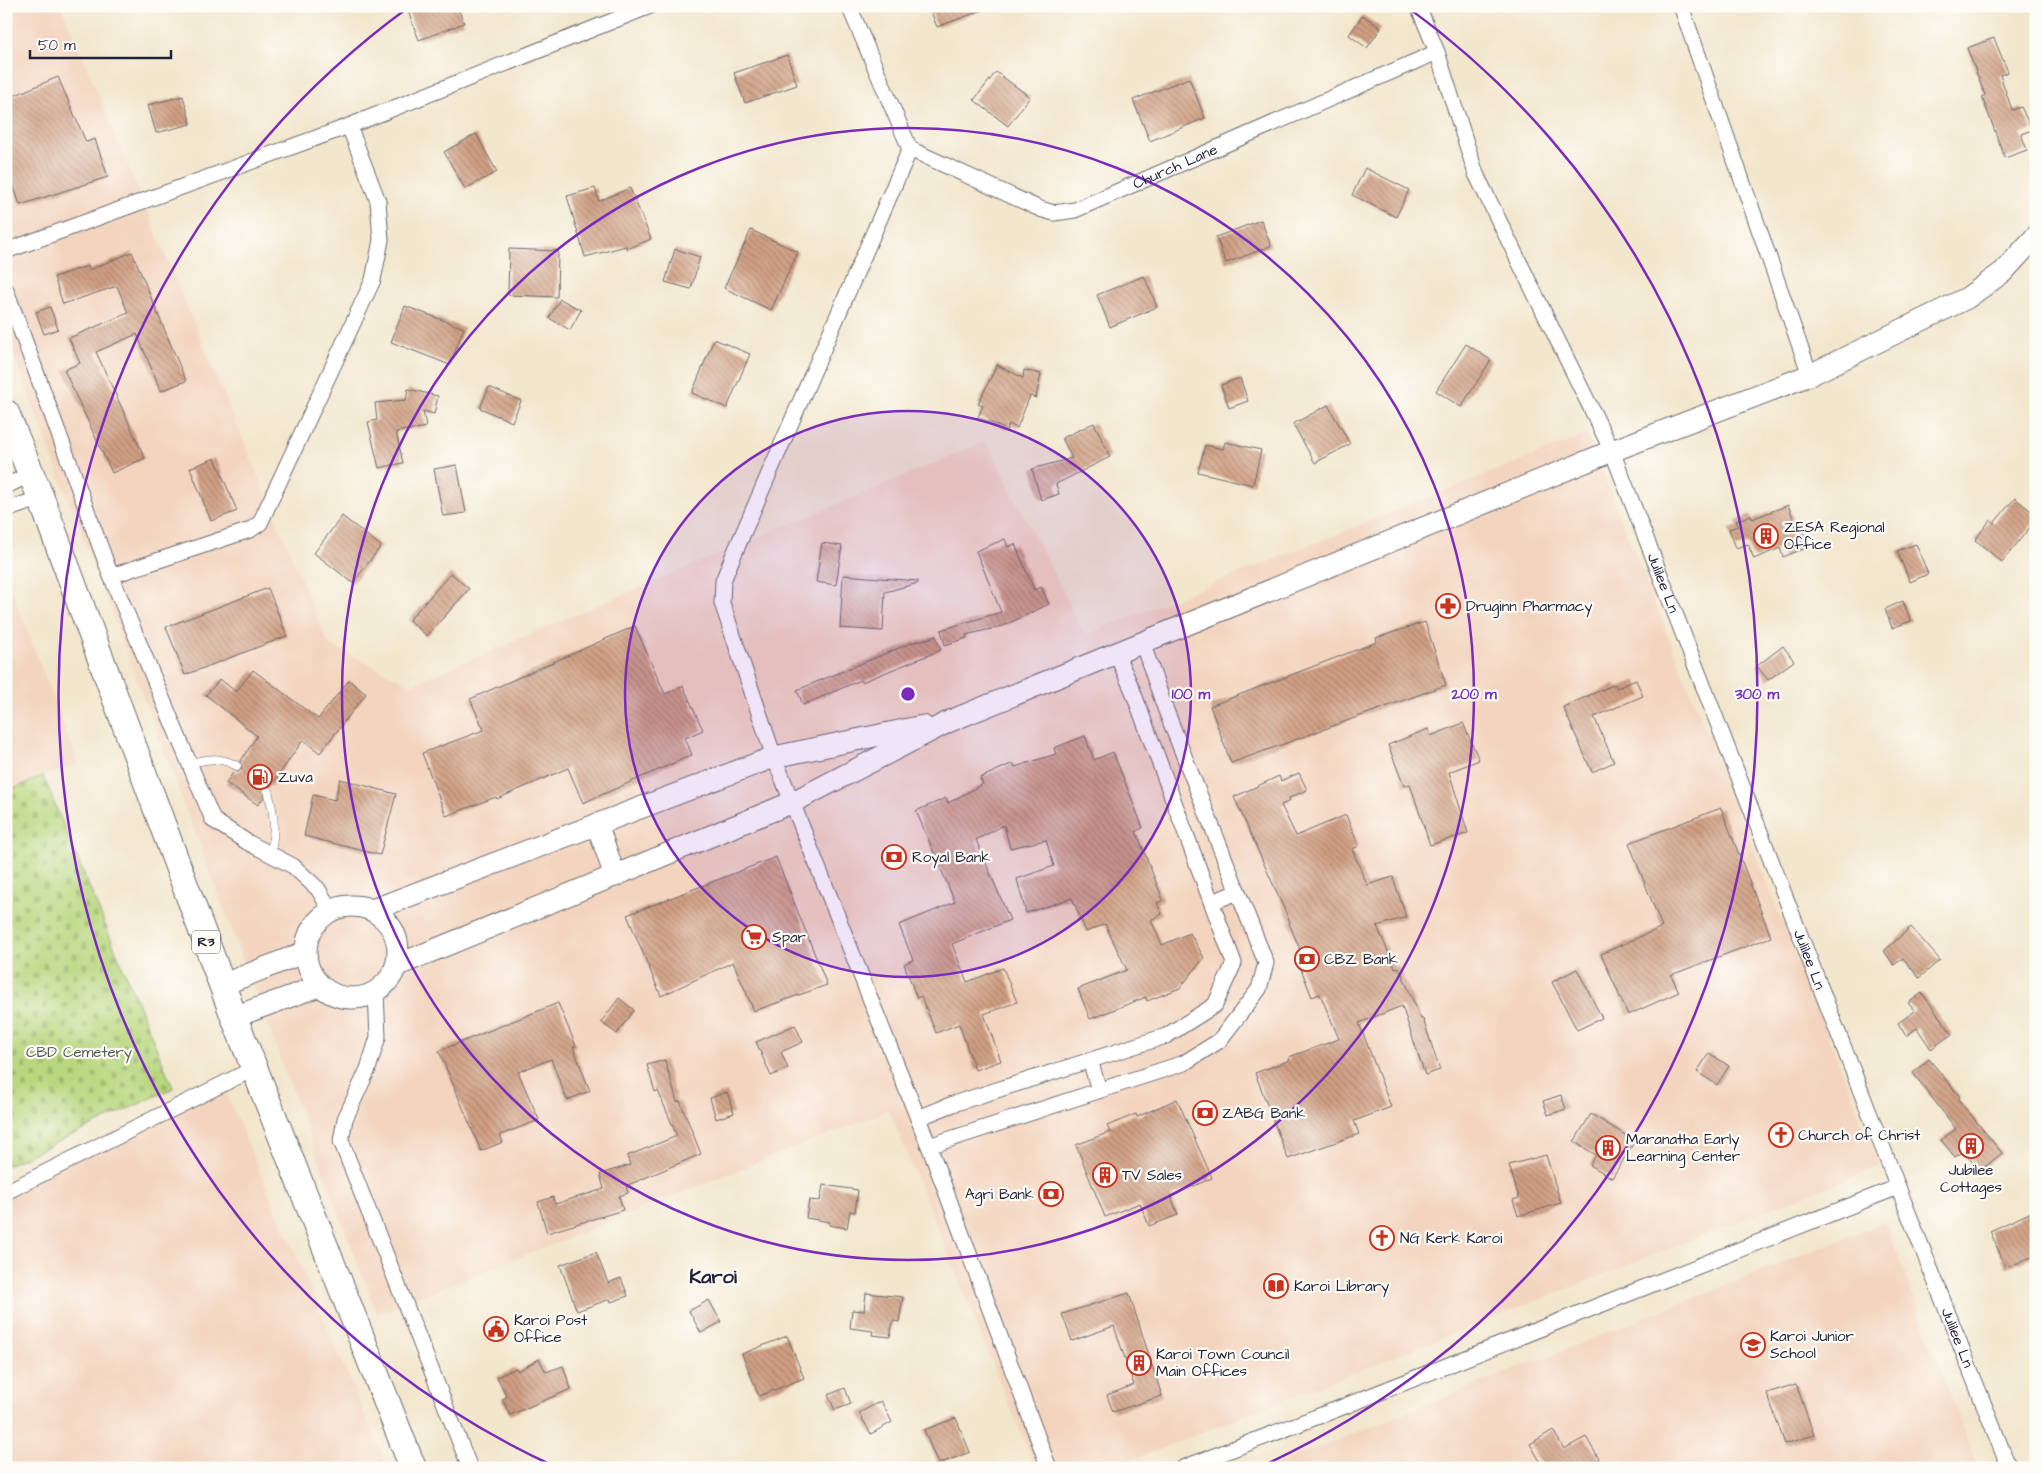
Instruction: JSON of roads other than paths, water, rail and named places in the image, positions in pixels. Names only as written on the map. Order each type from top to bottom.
[{"type":"highway","name":"R3","points":[[6,413],[41,498],[234,1017],[413,1468]]},
{"type":"street","points":[[6,251],[348,126],[650,6]]},
{"type":"street","points":[[849,6],[910,149],[723,581],[722,603],[774,757],[929,1146],[1049,1468]]},
{"type":"street","name":"Julilee Ln","points":[[1418,6],[1437,52],[1476,174],[1612,451],[2009,1468]]},
{"type":"street","points":[[1680,6],[1810,375]]},
{"type":"street","name":"Church Lane","points":[[910,149],[1040,209],[1054,213],[1074,210],[1437,52]]},
{"type":"street","points":[[111,576],[250,530],[260,523],[372,280],[381,240],[378,201],[348,126]]},
{"type":"street","points":[[398,966],[793,802],[950,721],[1612,451],[1810,375],[1967,298],[2003,272],[2036,236]]},
{"type":"street","points":[[6,290],[111,576],[213,820],[247,842],[293,866],[318,889],[331,911]]},
{"type":"street","points":[[6,486],[31,474]]},
{"type":"street","points":[[6,510],[41,498]]},
{"type":"street","points":[[929,1146],[1184,1063],[1219,1041],[1244,1011],[1259,989],[1266,963],[1165,708],[1142,642]]},
{"type":"street","points":[[918,1118],[953,1104],[1166,1036],[1216,1005],[1234,963],[1132,689],[1116,652]]},
{"type":"street","points":[[372,910],[774,757],[950,721]]},
{"type":"street","points":[[597,824],[615,876]]},
{"type":"street","points":[[1212,902],[1238,892]]},
{"type":"street","points":[[350,904],[372,910],[389,923],[398,943],[398,966],[390,982],[376,993],[347,999],[319,986],[308,970],[305,952],[309,932],[321,917],[331,911],[350,904]]},
{"type":"street","points":[[222,985],[305,952]]},
{"type":"street","points":[[234,1017],[319,986]]},
{"type":"street","points":[[376,993],[378,1037],[368,1069],[346,1119],[341,1142],[470,1468]]},
{"type":"street","points":[[1090,1060],[1100,1090]]},
{"type":"street","points":[[6,1192],[255,1068]]},
{"type":"street","points":[[1183,1468],[1898,1187]]},
{"type":"lane","points":[[190,763],[211,758],[224,759],[237,766]]},
{"type":"lane","points":[[268,791],[274,813],[271,854]]},
{"type":"place","name":"ZESA Regional Office","points":[[1766,536]]},
{"type":"place","name":"Druginn Pharmacy","points":[[1448,606]]},
{"type":"place","name":"Zuva","points":[[260,777]]},
{"type":"place","name":"Royal Bank","points":[[894,857]]},
{"type":"place","name":"Spar","points":[[754,937]]},
{"type":"place","name":"CBZ Bank","points":[[1307,959]]},
{"type":"place","name":"ZABG Bank","points":[[1205,1113]]},
{"type":"place","name":"Church of Christ","points":[[1781,1135]]},
{"type":"place","name":"Jubilee Cottages","points":[[1971,1146]]},
{"type":"place","name":"Maranatha Early Learning Center","points":[[1608,1148]]},
{"type":"place","name":"TV Sales","points":[[1105,1175]]},
{"type":"place","name":"Agri Bank","points":[[1051,1194]]},
{"type":"place","name":"NG Kerk Karoi","points":[[1382,1238]]},
{"type":"place","name":"Karoi Library","points":[[1276,1286]]},
{"type":"place","name":"Karoi Post Office","points":[[496,1329]]},
{"type":"place","name":"Karoi Junior School","points":[[1753,1345]]},
{"type":"place","name":"Karoi Town Council Main Offices","points":[[1139,1363]]},
{"type":"district","name":"Karoi","points":[[713,1277]]},
{"type":"park label","name":"CBD Cemetery","points":[[79,1052]]}]
